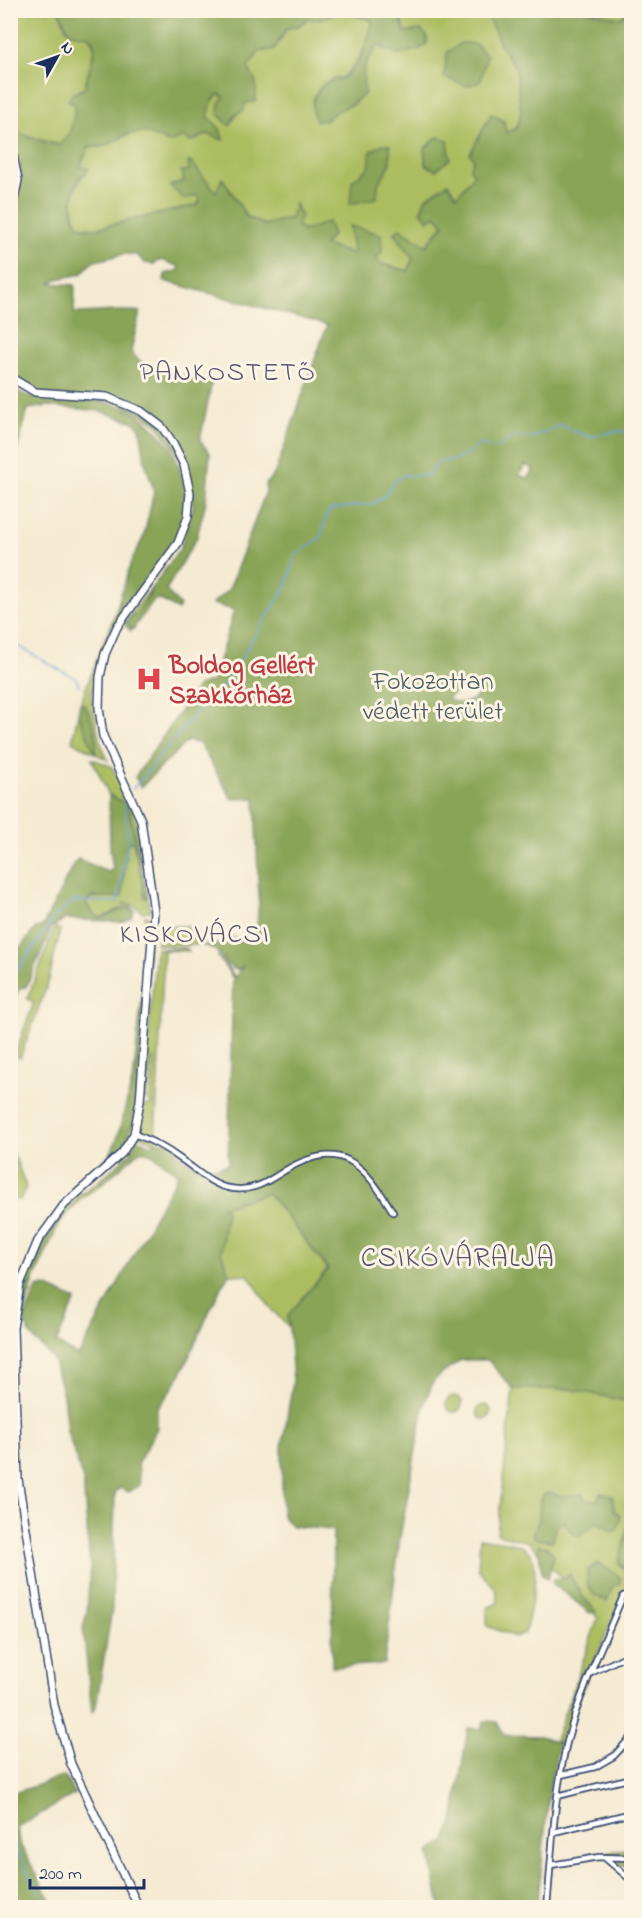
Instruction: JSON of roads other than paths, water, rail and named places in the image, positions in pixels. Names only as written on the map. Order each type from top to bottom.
[{"type":"main road","points":[[10,140],[18,180],[10,219]]},
{"type":"main road","points":[[10,377],[35,392],[108,397],[141,411],[162,427],[173,443],[184,465],[190,493],[188,517],[178,543],[117,627],[105,654],[100,677],[99,708],[103,736],[141,820],[154,912],[140,1101],[134,1134],[122,1153],[58,1212],[30,1257],[18,1292],[13,1328],[12,1409],[20,1496],[59,1727],[75,1774],[139,1908]]},
{"type":"street","points":[[134,1134],[160,1145],[218,1185],[234,1189],[261,1185],[294,1166],[312,1159],[350,1160],[365,1171],[393,1212]]},
{"type":"street","points":[[547,1908],[561,1775],[577,1706],[623,1596],[632,1594]]},
{"type":"street","points":[[591,1673],[632,1653]]},
{"type":"street","points":[[561,1775],[595,1767],[614,1756],[632,1736]]},
{"type":"street","points":[[558,1796],[632,1778]]},
{"type":"street","points":[[554,1832],[632,1813]]},
{"type":"street","points":[[551,1864],[598,1857],[632,1858]]},
{"type":"street","points":[[605,1858],[632,1881]]},
{"type":"waterway","points":[[133,789],[195,714],[220,691],[287,585],[295,556],[321,537],[327,514],[332,509],[372,504],[384,497],[394,482],[403,475],[427,476],[437,462],[459,459],[480,444],[499,448],[513,437],[534,437],[560,425],[590,437],[617,431],[632,433]]},
{"type":"waterway","points":[[10,642],[76,678],[79,686]]},
{"type":"waterway","points":[[10,981],[54,918],[73,901],[118,902],[128,840],[125,801],[127,797]]},
{"type":"waterway","points":[[10,1831],[16,1849],[47,1908]]},
{"type":"waterway","points":[[626,1854],[632,1854]]},
{"type":"place","name":"Boldog Gellért Szakkórház","points":[[149,679]]},
{"type":"district","name":"PANKOSTETŐ","points":[[228,371]]},
{"type":"district","name":"KISKOVÁCSI","points":[[195,933]]},
{"type":"district","name":"CSIKÓVÁRALJA","points":[[458,1256]]},
{"type":"park label","name":"Fokozottan védett terület","points":[[433,695]]}]
